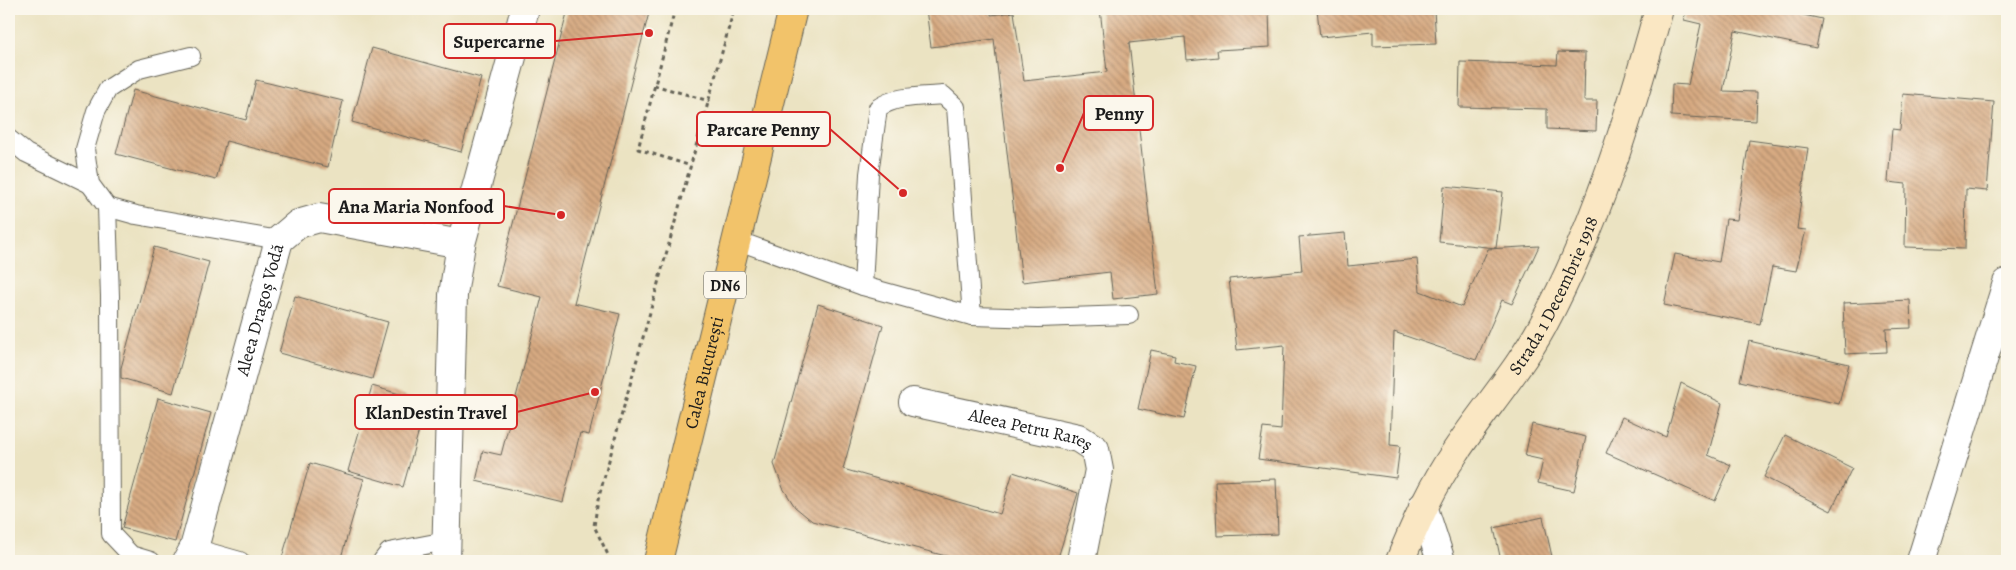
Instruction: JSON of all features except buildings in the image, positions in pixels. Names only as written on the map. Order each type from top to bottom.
[{"type":"main road","name":"Calea București","points":[[658,561],[794,9]]},
{"type":"main road","name":"Strada 1 Decembrie 1918","points":[[1400,561],[1423,506],[1456,451],[1510,377],[1541,328],[1564,282],[1602,196],[1639,82],[1659,9]]},
{"type":"street","points":[[446,551],[453,295],[460,244],[525,9]]},
{"type":"street","name":"Aleea Dragoș Vodă","points":[[191,554],[279,240],[298,224],[320,218],[460,244]]},
{"type":"street","points":[[1921,561],[2007,282]]},
{"type":"street","name":"Aleea Petru Rareș","points":[[913,402],[1078,438],[1096,449],[1099,470],[1081,561]]},
{"type":"street","points":[[1423,506],[1441,561]]},
{"type":"lane","points":[[90,184],[85,149],[96,111],[108,89],[139,69],[191,56]]},
{"type":"lane","points":[[863,286],[869,174],[878,108],[888,101],[904,97],[943,95],[956,107],[972,316]]},
{"type":"lane","points":[[9,139],[26,153],[90,184],[107,207],[110,296],[111,534],[131,555],[151,561]]},
{"type":"lane","points":[[107,207],[136,215],[279,240]]},
{"type":"lane","points":[[736,240],[863,286],[972,316],[1038,318],[1129,315]]},
{"type":"lane","points":[[382,561],[389,552],[446,551]]},
{"type":"lane","points":[[191,554],[240,561]]},
{"type":"path","points":[[675,9],[638,150],[692,166]]},
{"type":"path","points":[[611,561],[594,526],[598,500],[734,9]]},
{"type":"path","points":[[654,86],[709,101]]},
{"type":"place","name":"Supercarne","points":[[649,33]]},
{"type":"place","name":"Penny","points":[[1060,168]]},
{"type":"place","name":"Parcare Penny","points":[[903,193]]},
{"type":"place","name":"Ana Maria Nonfood","points":[[561,215]]},
{"type":"place","name":"KlanDestin Travel","points":[[595,392]]}]
